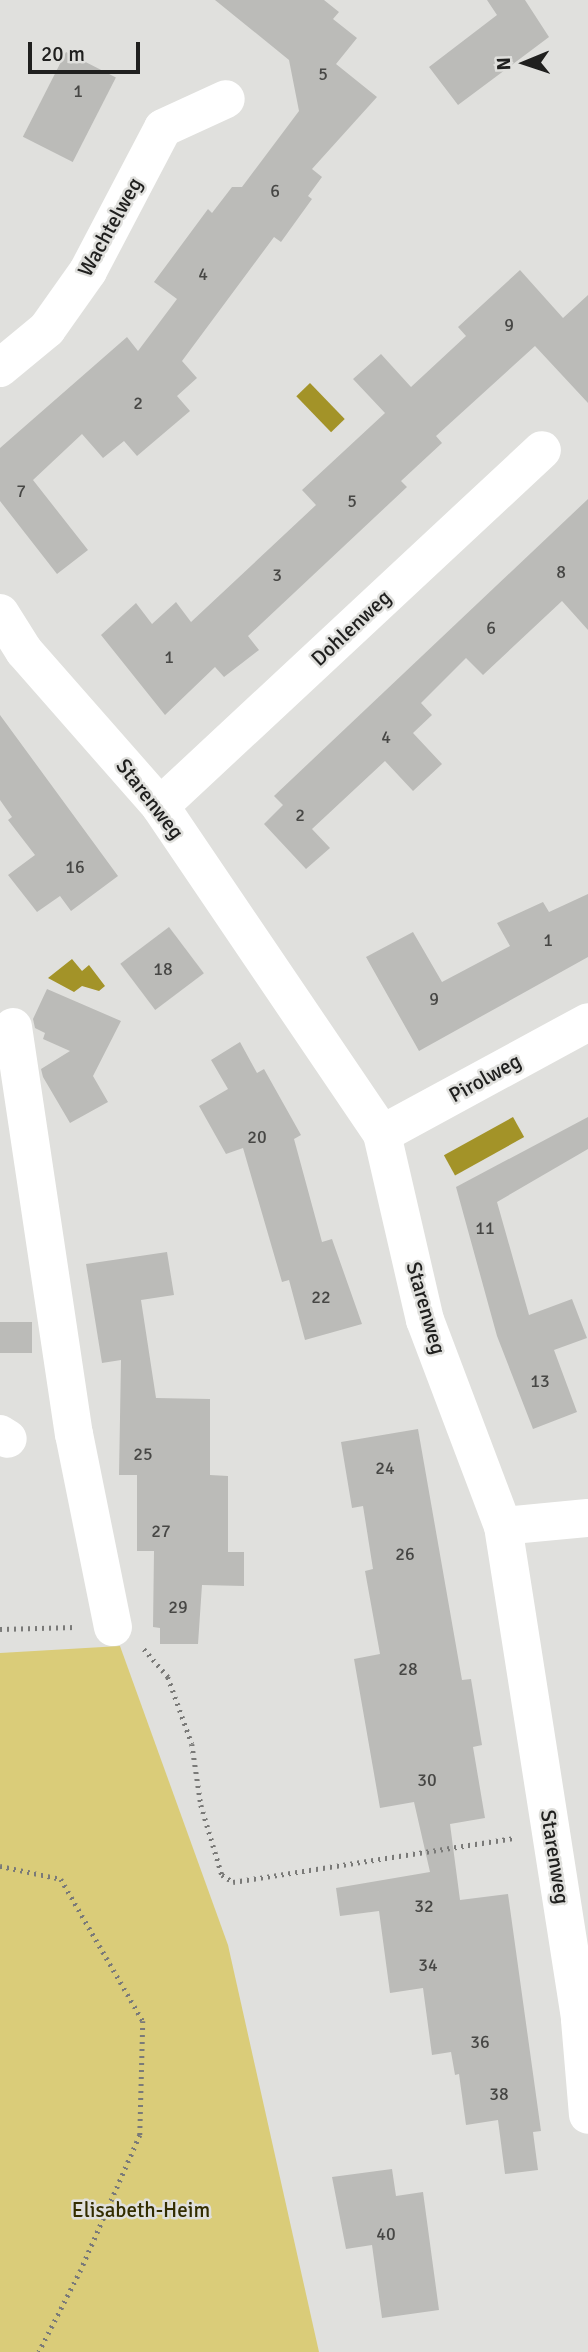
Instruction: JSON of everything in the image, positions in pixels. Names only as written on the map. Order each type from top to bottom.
[{"type":"street","name":"Wachtelweg","points":[[0,368],[47,329],[88,271],[163,128],[226,99]]},
{"type":"street","name":"Dohlenweg","points":[[160,806],[542,450]]},
{"type":"street","name":"Starenweg","points":[[0,613],[12,659],[160,806],[382,1134],[425,1320],[503,1526],[584,2020],[588,2115]]},
{"type":"street","name":"Pirolweg","points":[[382,1134],[588,1022]]},
{"type":"street","points":[[13,1027],[74,1434],[113,1627]]},
{"type":"street","points":[[503,1526],[588,1518]]},
{"type":"path","points":[[0,1629],[113,1627],[138,1641],[167,1678],[192,1744],[201,1805],[222,1875],[233,1882],[507,1839]]},
{"type":"path","points":[[0,1866],[61,1879],[143,2021],[140,2134],[81,2270],[38,2352]]},
{"type":"green space","name":"Elisabeth-Heim","points":[[120,1646],[228,1945],[319,2352],[0,2352],[0,1653]]},
{"type":"shaded area","points":[[310,383],[345,419],[331,432],[296,396]]},
{"type":"shaded area","points":[[72,959],[82,971],[89,965],[105,986],[99,991],[82,986],[74,992],[48,978]]},
{"type":"shaded area","points":[[513,1117],[524,1137],[455,1175],[444,1155]]},
{"type":"building","points":[[215,0],[324,0],[339,12],[333,19],[357,38],[336,64],[377,97],[312,169],[322,177],[308,196],[312,199],[281,242],[274,237],[182,361],[197,378],[177,396],[190,411],[137,456],[124,441],[103,458],[82,434],[33,480],[88,550],[57,574],[0,501],[0,448],[127,337],[138,351],[177,299],[154,282],[208,209],[212,213],[232,187],[242,187],[299,111],[289,60]]},
{"type":"building","points":[[487,0],[525,0],[549,37],[458,105],[429,67],[497,15]]},
{"type":"building","points":[[66,52],[116,77],[73,162],[23,137]]},
{"type":"building","points":[[520,270],[563,318],[588,295],[588,403],[535,346],[436,436],[442,443],[401,481],[407,487],[248,636],[259,650],[224,677],[215,667],[165,715],[101,635],[136,603],[152,624],[176,602],[191,622],[316,505],[302,490],[385,413],[353,379],[381,354],[411,387],[466,336],[458,327]]},
{"type":"building","points":[[588,499],[588,630],[562,601],[483,675],[466,658],[421,703],[432,715],[413,733],[442,764],[413,791],[385,761],[312,829],[330,848],[306,869],[264,824],[283,805],[274,796]]},
{"type":"building","points":[[0,715],[118,876],[71,911],[60,896],[37,912],[8,875],[35,855],[8,820],[12,817],[0,800]]},
{"type":"building","points":[[588,894],[588,957],[419,1051],[366,957],[413,932],[442,982],[510,946],[497,923],[543,902],[549,912]]},
{"type":"building","points":[[169,927],[204,973],[155,1010],[120,964]]},
{"type":"building","points":[[47,989],[121,1021],[93,1076],[108,1102],[70,1123],[41,1069],[70,1051],[43,1039],[45,1033],[35,1028],[33,1019]]},
{"type":"building","points":[[240,1042],[257,1073],[264,1069],[301,1135],[294,1139],[322,1242],[332,1239],[362,1324],[305,1340],[289,1280],[282,1282],[243,1148],[226,1154],[199,1106],[228,1089],[211,1060]]},
{"type":"building","points":[[588,1117],[588,1149],[497,1202],[529,1315],[572,1299],[587,1338],[554,1350],[577,1412],[533,1429],[497,1336],[456,1187]]},
{"type":"building","points":[[167,1252],[174,1295],[141,1300],[156,1398],[210,1399],[210,1475],[228,1476],[228,1552],[244,1552],[244,1586],[202,1585],[198,1644],[160,1644],[160,1628],[153,1627],[154,1551],[137,1551],[137,1475],[119,1475],[121,1360],[102,1363],[86,1264]]},
{"type":"building","points":[[0,1322],[32,1322],[32,1353],[0,1353]]},
{"type":"building","points":[[418,1429],[462,1680],[471,1679],[482,1745],[473,1747],[485,1818],[450,1824],[460,1900],[508,1894],[541,2131],[533,2132],[538,2170],[505,2174],[498,2120],[466,2125],[459,2074],[455,2075],[451,2052],[432,2055],[423,1988],[390,1993],[379,1911],[340,1916],[336,1888],[430,1872],[414,1802],[380,1808],[354,1659],[380,1654],[365,1571],[373,1569],[363,1506],[352,1508],[341,1442]]},
{"type":"building","points":[[392,2169],[396,2196],[423,2192],[439,2310],[382,2318],[372,2245],[346,2249],[332,2177]]}]
